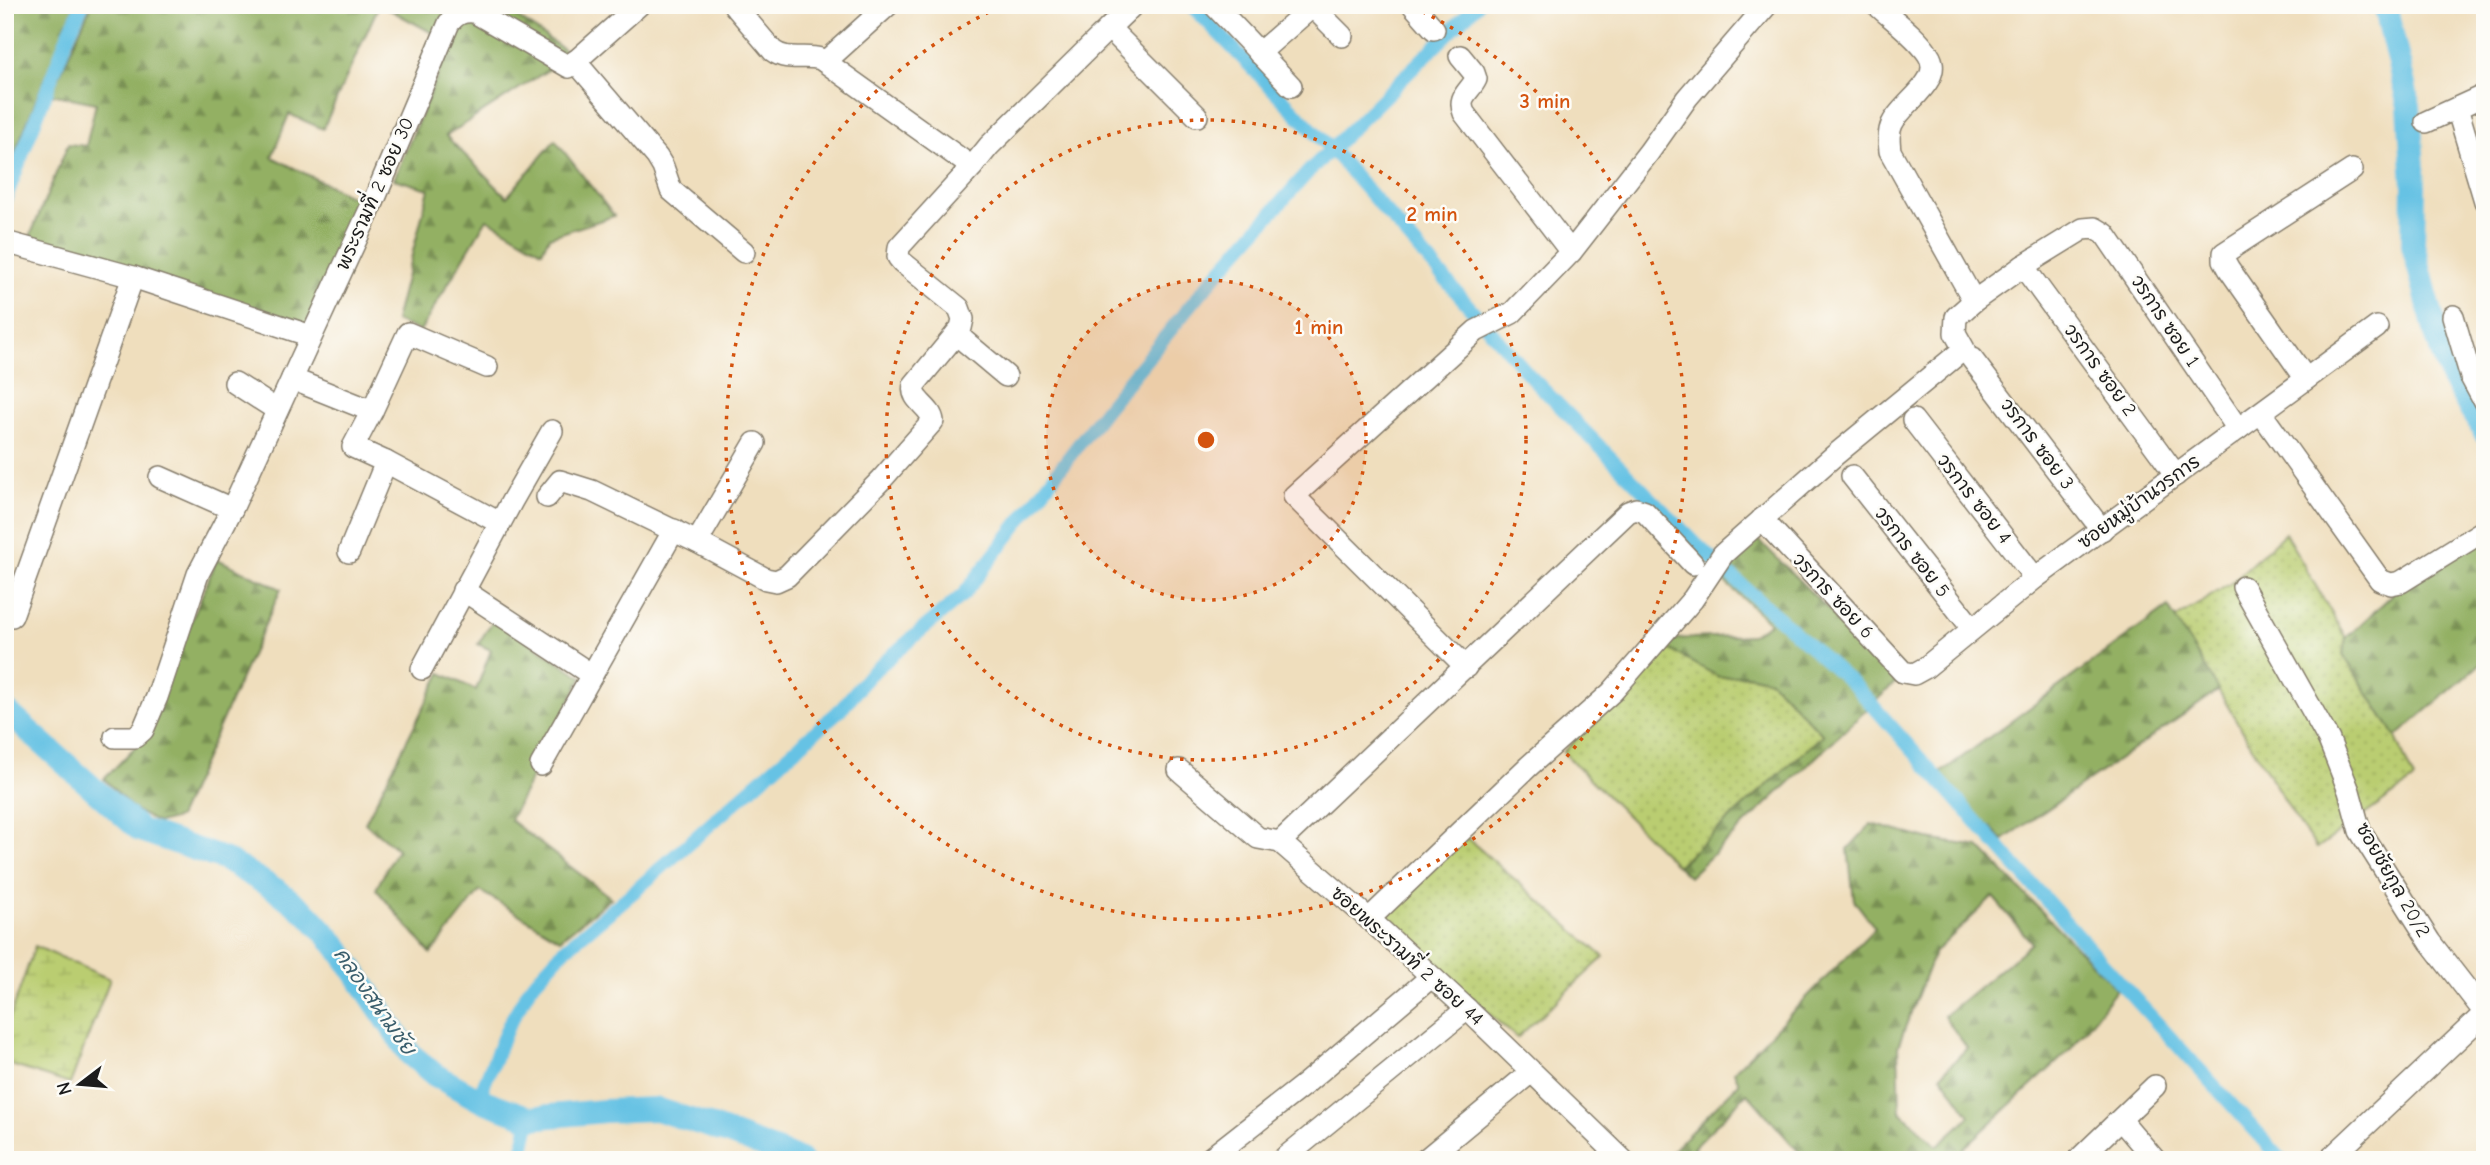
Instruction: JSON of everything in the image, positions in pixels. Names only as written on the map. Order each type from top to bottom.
[{"type":"street","points":[[639,5],[575,61],[657,157],[671,190],[744,252]]},
{"type":"street","points":[[734,5],[781,57],[812,56],[825,62],[972,167]]},
{"type":"street","points":[[825,62],[888,5]]},
{"type":"street","points":[[547,497],[557,482],[565,481],[584,487],[674,530],[766,579],[776,581],[787,576],[882,479],[933,421],[931,412],[914,395],[914,385],[961,328],[963,319],[959,308],[902,262],[899,247],[989,146],[1133,5]]},
{"type":"street","points":[[1214,5],[1290,86]]},
{"type":"street","points":[[1413,5],[1434,29]]},
{"type":"street","points":[[1466,667],[1294,496],[1476,331],[1512,313],[1571,252],[1643,160],[1687,98],[1767,5]]},
{"type":"street","points":[[1877,5],[1922,47],[1933,65],[1932,74],[1899,111],[1891,125],[1888,136],[1890,150],[1974,301],[2024,266]]},
{"type":"street","points":[[1259,53],[1313,6],[1342,36]]},
{"type":"street","name":"พระรามที่ 2 ซอย 30","points":[[116,737],[135,737],[143,730],[157,697],[198,574],[232,509],[372,205],[449,23],[464,11],[474,12],[569,67],[575,61]]},
{"type":"street","points":[[1109,28],[1197,116]]},
{"type":"street","points":[[1460,56],[1476,79],[1462,98],[1464,113],[1571,252]]},
{"type":"street","points":[[2426,122],[2485,95]]},
{"type":"street","points":[[2457,108],[2485,201]]},
{"type":"street","points":[[2306,379],[2229,270],[2224,253],[2352,170]]},
{"type":"street","name":"วรการ ซอย 1","points":[[2024,266],[2082,229],[2095,228],[2105,233],[2238,429]]},
{"type":"street","points":[[6,242],[134,277],[311,336]]},
{"type":"street","name":"วรการ ซอย 2","points":[[2024,266],[2176,475]]},
{"type":"street","points":[[12,616],[134,277]]},
{"type":"street","name":"วรการ ซอย 3","points":[[1974,301],[1956,317],[1955,333],[1968,354],[2102,530]]},
{"type":"street","points":[[2453,316],[2471,377],[2485,403]]},
{"type":"street","name":"ซอยหมู่บ้านวรการ","points":[[1903,672],[1914,674],[1924,668],[2035,578],[2377,327]]},
{"type":"street","points":[[487,367],[408,333],[353,447],[499,523]]},
{"type":"street","points":[[956,334],[1006,376]]},
{"type":"street","points":[[1369,919],[1529,766],[1612,692],[1693,599],[1710,562],[1835,455],[1968,354]]},
{"type":"street","points":[[292,379],[372,411]]},
{"type":"street","points":[[235,383],[277,410]]},
{"type":"street","points":[[2261,413],[2381,580],[2391,584],[2401,582],[2485,530]]},
{"type":"street","name":"วรการ ซอย 4","points":[[1913,421],[2035,578]]},
{"type":"street","points":[[422,669],[499,523],[552,431]]},
{"type":"street","points":[[697,542],[755,443]]},
{"type":"street","points":[[349,552],[386,462]]},
{"type":"street","points":[[160,477],[232,509]]},
{"type":"street","name":"วรการ ซอย 5","points":[[1852,477],[1972,628]]},
{"type":"street","points":[[1280,842],[1628,512],[1636,509],[1645,512],[1710,562]]},
{"type":"street","name":"วรการ ซอย 6","points":[[1762,519],[1903,672]]},
{"type":"street","points":[[541,765],[674,530]]},
{"type":"street","name":"ซอยชัยกูล 20/2","points":[[2242,587],[2329,740],[2349,791],[2360,831],[2430,942],[2485,1013]]},
{"type":"street","points":[[463,590],[592,675]]},
{"type":"street","name":"ซอยพระรามที่ 2 ซอย 44","points":[[1179,770],[1258,838],[1280,842],[1369,919],[1467,1009],[1623,1160]]},
{"type":"street","points":[[1208,1160],[1305,1084],[1431,977]]},
{"type":"street","points":[[1282,1160],[1467,1009]]},
{"type":"street","points":[[2329,1160],[2485,1013]]},
{"type":"street","points":[[1425,1160],[1531,1072]]},
{"type":"street","points":[[2078,1160],[2155,1086]]},
{"type":"street","points":[[2121,1120],[2155,1160]]},
{"type":"green space","points":[[5,5],[75,5],[5,177]]},
{"type":"green space","points":[[91,5],[379,5],[323,129],[289,114],[272,157],[360,201],[306,329],[29,239],[68,144],[86,146],[96,103],[51,94]]},
{"type":"green space","points":[[381,5],[500,5],[569,53],[551,68],[446,136],[507,197],[555,140],[614,216],[549,237],[542,251],[487,219],[420,331],[395,321],[429,189],[394,179],[451,43]]},
{"type":"green space","points":[[2285,533],[2346,638],[2343,654],[2396,737],[2414,780],[2317,848],[2296,819],[2175,619],[2231,583]]},
{"type":"green space","points":[[1753,534],[1898,680],[1689,877],[1677,866],[1823,735],[1770,680],[1748,675],[1719,677],[1667,648],[1675,639],[1751,635],[1770,623],[1716,574]]},
{"type":"green space","points":[[2485,539],[2485,660],[2396,737],[2343,654],[2346,638],[2392,595],[2387,586]]},
{"type":"green space","points":[[217,559],[281,589],[178,818],[158,823],[133,809],[104,779],[141,741]]},
{"type":"green space","points":[[2168,607],[2219,690],[2003,840],[1936,776]]},
{"type":"green space","points":[[494,619],[582,677],[510,820],[611,898],[560,939],[480,891],[431,954],[376,889],[397,849],[365,823],[441,673],[476,690],[491,650],[478,644]]},
{"type":"green space","points":[[1667,648],[1719,677],[1748,675],[1770,680],[1823,735],[1677,866],[1563,752]]},
{"type":"green space","points":[[1871,824],[1928,839],[1979,847],[2117,989],[2070,1050],[1951,1160],[1806,1160],[1747,1093],[1693,1148],[1704,1160],[1663,1160],[1739,1083],[1734,1071],[1875,928],[1854,900],[1848,849]],"holes":[[[1993,897],[2032,943],[1944,1016],[1967,1048],[1941,1075],[1970,1116],[1937,1146],[1900,1111],[1898,1046],[1934,953]]]},
{"type":"green space","points":[[1466,837],[1604,957],[1517,1038],[1380,920]]},
{"type":"green space","points":[[35,946],[110,979],[70,1084],[5,1063],[5,1031]]},
{"type":"waterway","points":[[5,200],[82,5]]},
{"type":"waterway","points":[[1191,5],[1331,149],[1531,377],[1697,545],[1858,689],[2282,1160]]},
{"type":"waterway","points":[[478,1099],[508,1026],[531,986],[564,950],[842,708],[869,675],[964,594],[1108,406],[1210,282],[1309,171],[1477,5]]},
{"type":"waterway","points":[[2385,5],[2409,106],[2414,186],[2413,245],[2437,337],[2451,377],[2485,432]]},
{"type":"waterway","name":"คลองสนามชัย","points":[[5,710],[140,830],[226,860],[278,891],[309,915],[338,947],[410,1054],[435,1075],[478,1099],[530,1118],[656,1109],[800,1160]]},
{"type":"waterway","points":[[521,1160],[530,1118]]}]
